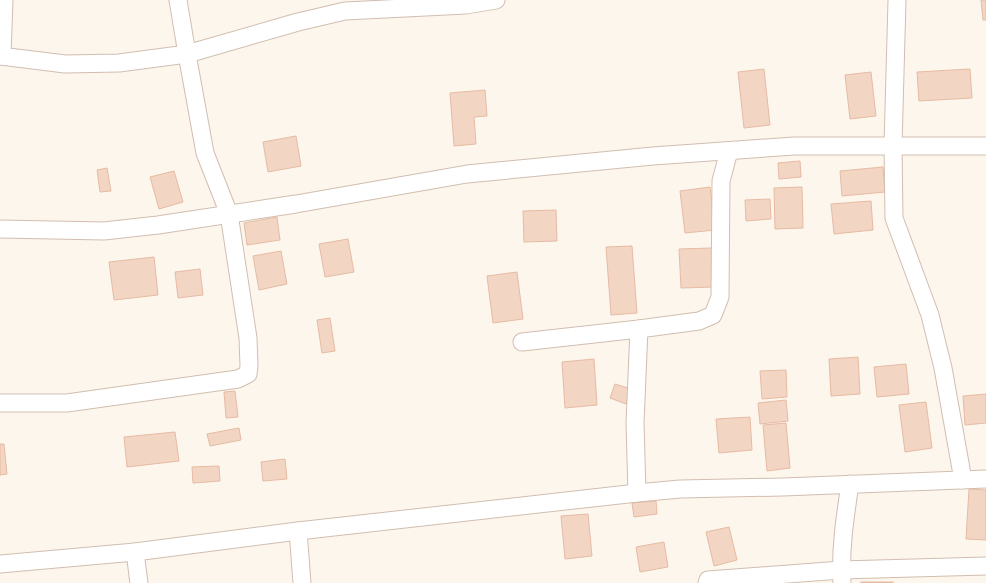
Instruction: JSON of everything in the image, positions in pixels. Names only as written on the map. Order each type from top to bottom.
[{"type":"street","points":[[4,0],[1,56],[65,64],[119,63],[187,54],[298,22],[344,5],[466,5],[496,0]]},
{"type":"street","points":[[0,403],[67,404],[238,379],[248,374],[248,338],[229,214],[205,153],[178,0]]},
{"type":"street","points":[[897,0],[893,146],[894,218],[930,315],[943,368],[963,480]]},
{"type":"street","points":[[0,229],[104,231],[158,225],[467,174],[653,156],[794,146],[986,146]]},
{"type":"street","points":[[522,342],[699,321],[713,315],[720,297],[721,182],[729,151]]},
{"type":"street","points":[[638,329],[635,423],[638,493]]},
{"type":"street","points":[[0,564],[136,552],[298,531],[680,489],[784,488],[986,479]]},
{"type":"street","points":[[841,577],[844,524],[850,484]]},
{"type":"street","points":[[298,531],[302,583]]},
{"type":"street","points":[[136,552],[139,583]]},
{"type":"street","points":[[707,583],[708,580],[841,577],[986,566]]},
{"type":"building","points":[[981,0],[986,0],[986,20],[983,20]]},
{"type":"building","points":[[764,69],[770,125],[744,128],[738,72]]},
{"type":"building","points":[[970,69],[972,98],[919,101],[917,72]]},
{"type":"building","points":[[871,72],[876,116],[850,119],[845,75]]},
{"type":"building","points":[[485,90],[487,116],[474,117],[476,144],[454,146],[450,93]]},
{"type":"building","points":[[296,136],[301,166],[268,172],[263,142]]},
{"type":"building","points":[[800,161],[801,177],[779,179],[778,163]]},
{"type":"building","points":[[883,167],[885,192],[842,196],[840,171]]},
{"type":"building","points":[[107,168],[111,191],[100,192],[97,170]]},
{"type":"building","points":[[174,171],[183,202],[159,209],[150,177]]},
{"type":"building","points":[[710,187],[715,230],[685,233],[680,191]]},
{"type":"building","points":[[802,187],[803,228],[775,229],[774,188]]},
{"type":"building","points":[[770,199],[771,219],[746,221],[745,200]]},
{"type":"building","points":[[871,201],[873,230],[834,234],[831,204]]},
{"type":"building","points":[[556,210],[557,241],[524,242],[523,211]]},
{"type":"building","points":[[277,217],[280,240],[247,245],[244,223]]},
{"type":"building","points":[[348,239],[354,272],[325,277],[319,244]]},
{"type":"building","points":[[632,246],[637,313],[611,315],[606,247]]},
{"type":"building","points":[[712,248],[713,287],[681,288],[679,249]]},
{"type":"building","points":[[281,251],[287,284],[259,290],[253,256]]},
{"type":"building","points":[[154,257],[158,295],[114,300],[109,262]]},
{"type":"building","points":[[200,269],[203,295],[178,298],[175,272]]},
{"type":"building","points":[[517,272],[523,319],[493,323],[487,276]]},
{"type":"building","points":[[330,318],[335,351],[322,353],[317,320]]},
{"type":"building","points":[[858,357],[860,394],[831,396],[829,359]]},
{"type":"building","points":[[594,359],[597,405],[565,408],[562,362]]},
{"type":"building","points":[[906,364],[909,394],[877,397],[874,367]]},
{"type":"building","points":[[786,370],[787,397],[762,399],[760,371]]},
{"type":"building","points":[[615,384],[631,389],[626,404],[610,398]]},
{"type":"building","points":[[235,391],[238,417],[226,418],[224,392]]},
{"type":"building","points":[[986,394],[986,423],[965,425],[963,396]]},
{"type":"building","points":[[786,400],[788,421],[760,424],[758,403]]},
{"type":"building","points":[[926,402],[932,448],[905,452],[899,405]]},
{"type":"building","points":[[750,417],[752,450],[719,453],[716,419]]},
{"type":"building","points":[[786,423],[790,468],[767,471],[763,425]]},
{"type":"building","points":[[239,428],[241,440],[210,446],[207,434]]},
{"type":"building","points":[[175,432],[179,461],[127,467],[124,437]]},
{"type":"building","points":[[0,444],[4,444],[7,474],[0,475]]},
{"type":"building","points":[[285,459],[287,479],[263,481],[261,462]]},
{"type":"building","points":[[219,466],[220,481],[193,483],[192,467]]},
{"type":"building","points":[[969,489],[986,490],[986,540],[966,539]]},
{"type":"building","points":[[656,501],[657,514],[634,517],[632,503]]},
{"type":"building","points":[[588,514],[592,556],[565,559],[561,516]]},
{"type":"building","points":[[729,527],[737,560],[714,566],[706,532]]},
{"type":"building","points":[[664,542],[668,567],[640,572],[636,547]]},
{"type":"building","points":[[893,582],[893,583],[861,583]]}]
